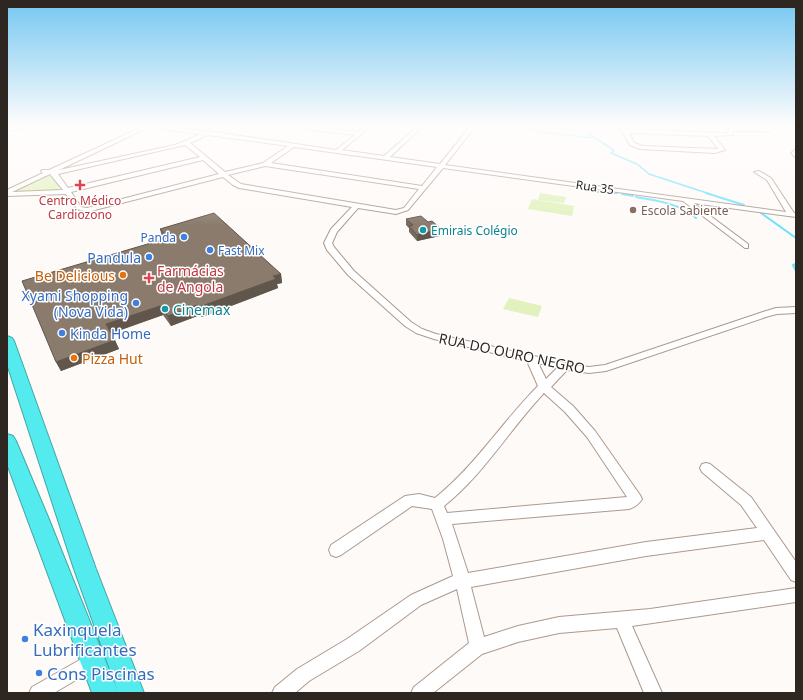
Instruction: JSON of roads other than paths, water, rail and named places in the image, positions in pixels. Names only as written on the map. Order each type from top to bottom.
[{"type":"highway","points":[[7,341],[85,569],[130,693]]},
{"type":"highway","points":[[8,446],[56,564],[105,693]]},
{"type":"street","points":[[7,193],[74,160]]},
{"type":"street","points":[[7,188],[49,172],[76,160]]},
{"type":"street","points":[[49,172],[107,160]]},
{"type":"street","points":[[7,193],[44,194],[67,191],[197,160]]},
{"type":"street","points":[[206,160],[235,184],[242,186],[391,212],[406,209],[446,160]]},
{"type":"street","points":[[49,172],[67,191],[79,208],[87,210],[265,164],[272,160]]},
{"type":"street","name":"Rua 35","points":[[397,160],[794,215]]},
{"type":"street","points":[[265,164],[423,188]]},
{"type":"street","points":[[757,172],[768,177],[794,215]]},
{"type":"street","points":[[684,199],[745,246]]},
{"type":"street","name":"RUA DO OURO NEGRO","points":[[357,205],[331,235],[328,243],[330,248],[351,273],[399,316],[414,328],[426,334],[589,370],[606,368],[776,311],[796,310]]},
{"type":"street","points":[[444,519],[633,502],[634,496],[591,434],[573,413],[544,387],[531,358]]},
{"type":"street","points":[[437,504],[463,482],[489,454],[514,420],[566,365]]},
{"type":"street","points":[[706,468],[746,501],[796,575]]},
{"type":"street","points":[[336,550],[365,528],[410,500],[419,500],[437,504]]},
{"type":"street","points":[[437,504],[444,519],[462,581],[478,647]]},
{"type":"street","points":[[281,693],[303,675],[353,646],[416,600],[447,585],[462,581],[646,549],[767,533]]},
{"type":"street","points":[[420,693],[478,647],[518,634],[559,625],[650,618],[796,595]]},
{"type":"street","points":[[622,620],[653,693]]},
{"type":"street","points":[[38,693],[92,661]]},
{"type":"waterway","points":[[627,160],[637,164],[649,174],[710,194]]},
{"type":"waterway","points":[[596,192],[617,193],[612,193]]},
{"type":"waterway","points":[[706,193],[744,205]]},
{"type":"waterway","points":[[622,194],[633,196]]},
{"type":"waterway","points":[[636,197],[660,201],[675,206],[696,218]]},
{"type":"waterway","points":[[761,213],[796,238]]},
{"type":"waterway","points":[[796,264],[793,265],[796,271]]},
{"type":"place","name":"Centro Médico Cardiozono","points":[[80,185]]},
{"type":"place","name":"Escola Sabiente","points":[[633,210]]},
{"type":"place","name":"Emirais Colégio","points":[[423,230]]},
{"type":"place","name":"Panda","points":[[184,237]]},
{"type":"place","name":"Fast Mix","points":[[210,250]]},
{"type":"place","name":"Pandula","points":[[149,257]]},
{"type":"place","name":"Be Delicious","points":[[123,275]]},
{"type":"place","name":"Farmácias de Angola","points":[[149,278]]},
{"type":"place","name":"Xyami Shopping (Nova Vida)","points":[[136,303]]},
{"type":"place","name":"Cinemax","points":[[165,309]]},
{"type":"place","name":"Kinda Home","points":[[62,333]]},
{"type":"place","name":"Pizza Hut","points":[[74,358]]},
{"type":"place","name":"Kaxinquela Lubrificantes","points":[[25,639]]},
{"type":"place","name":"Cons Piscinas","points":[[39,673]]}]
